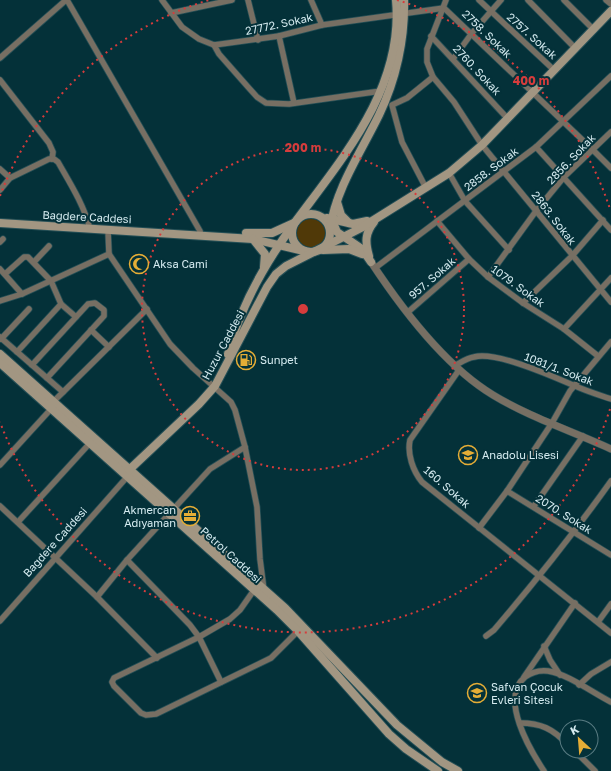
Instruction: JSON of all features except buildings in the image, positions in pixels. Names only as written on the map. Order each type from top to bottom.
[{"type":"main road","points":[[318,251],[327,244],[330,236],[331,219],[337,200],[388,104],[397,60],[401,14],[396,0]]},
{"type":"main road","points":[[223,372],[232,337],[262,274],[295,222],[348,150],[375,105],[391,60],[404,0]]},
{"type":"main road","points":[[318,251],[379,217],[449,173],[482,145],[508,119],[532,92],[611,11]]},
{"type":"main road","points":[[337,200],[340,213],[349,223]]},
{"type":"main road","points":[[373,265],[360,253],[350,249],[311,252],[304,251],[297,246],[292,237],[292,229],[295,222],[300,217],[307,214],[315,214],[322,217],[357,224],[379,217]]},
{"type":"main road","points":[[322,217],[327,222],[330,229]]},
{"type":"main road","points":[[373,265],[366,239],[369,228],[379,217]]},
{"type":"main road","points":[[331,219],[335,230],[343,238],[361,248],[373,265]]},
{"type":"main road","name":"Bağdere Caddesi","points":[[0,223],[172,233],[267,234],[281,230],[295,222]]},
{"type":"main road","name":"Bağdere Caddesi","points":[[200,233],[253,239],[304,251]]},
{"type":"main road","points":[[253,239],[265,254],[262,274]]},
{"type":"main road","name":"Huzur Caddesi","points":[[128,473],[200,404],[215,386],[271,280],[286,266],[318,251]]},
{"type":"main road","points":[[0,354],[52,405],[128,473]]},
{"type":"main road","name":"Petrol Caddesi","points":[[0,363],[52,405],[90,443],[128,473],[171,512],[298,631],[389,734],[406,750],[438,771]]},
{"type":"main road","points":[[171,512],[264,590],[304,626],[397,725],[442,762],[458,771]]},
{"type":"street","points":[[0,58],[66,0],[200,233]]},
{"type":"street","points":[[162,0],[187,31],[214,45],[222,58],[257,97],[266,103],[294,103],[381,91]]},
{"type":"street","points":[[171,13],[232,0]]},
{"type":"street","points":[[248,0],[258,40]]},
{"type":"street","name":"27772. Sokak","points":[[214,45],[258,40],[322,25],[311,0]]},
{"type":"street","points":[[446,0],[427,49],[427,62],[433,77],[454,102],[482,145]]},
{"type":"street","name":"2757. Sokak","points":[[479,0],[490,12],[554,70]]},
{"type":"street","points":[[453,59],[472,33],[501,0]]},
{"type":"street","points":[[528,0],[575,48]]},
{"type":"street","points":[[564,0],[594,30]]},
{"type":"street","points":[[606,0],[611,4]]},
{"type":"street","points":[[322,25],[444,8]]},
{"type":"street","name":"2758. Sokak","points":[[444,8],[564,121],[611,168]]},
{"type":"street","points":[[279,36],[294,103]]},
{"type":"street","name":"2760. Sokak","points":[[431,36],[508,119]]},
{"type":"street","name":"2858. Sokak","points":[[373,265],[505,172],[564,121],[611,76]]},
{"type":"street","points":[[426,188],[402,142],[388,104],[407,98],[433,77]]},
{"type":"street","points":[[0,80],[49,143],[53,152],[52,158]]},
{"type":"street","name":"2856. Sokak","points":[[488,277],[510,250],[536,211],[564,177],[594,150],[611,132]]},
{"type":"street","name":"2863. Sokak","points":[[482,145],[611,302]]},
{"type":"street","points":[[536,146],[611,230]]},
{"type":"street","points":[[0,190],[10,178],[52,158]]},
{"type":"street","points":[[52,158],[58,162],[74,190],[87,217],[90,229]]},
{"type":"street","points":[[0,169],[10,178]]},
{"type":"street","points":[[449,173],[465,201],[510,250]]},
{"type":"street","points":[[523,303],[572,256],[603,220]]},
{"type":"street","name":"1079. Sokak","points":[[437,221],[469,259],[488,277],[523,303],[564,329],[598,356]]},
{"type":"street","points":[[108,230],[109,254],[177,353],[215,386],[231,402],[235,410],[245,447],[257,507],[260,558],[264,590]]},
{"type":"street","points":[[34,262],[49,246]]},
{"type":"street","points":[[0,301],[22,294],[109,254]]},
{"type":"street","points":[[5,274],[25,257],[28,257],[51,281],[61,304],[76,317]]},
{"type":"street","name":"957. Sokak","points":[[408,312],[469,259]]},
{"type":"street","points":[[373,265],[408,312],[457,368],[494,396],[611,450]]},
{"type":"street","points":[[0,269],[22,294]]},
{"type":"street","points":[[564,329],[611,278]]},
{"type":"street","points":[[32,365],[88,304],[95,303],[104,310],[104,314],[91,330],[47,378]]},
{"type":"street","points":[[17,352],[61,304]]},
{"type":"street","points":[[29,309],[1,338],[63,392]]},
{"type":"street","points":[[0,465],[63,392],[147,309]]},
{"type":"street","points":[[91,330],[109,347]]},
{"type":"street","points":[[479,528],[507,491],[552,423],[570,391],[611,342]]},
{"type":"street","name":"1081/1. Sokak","points":[[457,368],[474,356],[484,356],[544,372],[574,386],[611,399]]},
{"type":"street","name":"160. Sokak","points":[[457,368],[412,436],[409,447],[414,470],[422,482],[611,633]]},
{"type":"street","points":[[534,506],[583,436]]},
{"type":"street","points":[[18,522],[90,443]]},
{"type":"street","points":[[97,597],[127,560],[210,469],[245,447]]},
{"type":"street","name":"Bagdere Caddesi","points":[[0,621],[128,473]]},
{"type":"street","points":[[486,636],[494,630],[541,576],[611,481]]},
{"type":"street","name":"2070. Sokak","points":[[507,491],[534,506],[574,533],[611,555]]},
{"type":"street","points":[[0,506],[97,597],[157,658]]},
{"type":"street","points":[[127,560],[200,637],[221,682]]},
{"type":"street","points":[[254,590],[234,617],[200,637],[113,679],[114,686],[141,713],[146,715],[156,714],[271,658],[298,631]]},
{"type":"street","points":[[544,771],[530,747],[520,723],[514,702],[516,692],[520,684],[544,646],[575,603]]},
{"type":"street","points":[[598,622],[611,604]]},
{"type":"street","points":[[544,646],[550,660],[560,675]]},
{"type":"street","points":[[579,685],[591,674],[611,662]]},
{"type":"street","points":[[520,684],[526,677],[538,671],[550,672],[560,675],[611,702]]},
{"type":"street","points":[[520,723],[545,726],[559,737]]},
{"type":"street","points":[[582,759],[595,771]]},
{"type":"shaded area","points":[[311,219],[321,223],[325,233],[321,243],[311,247],[301,243],[297,233],[301,223]]},
{"type":"place","name":"Aksa Cami","points":[[139,264]]},
{"type":"place","name":"Sunpet","points":[[246,360]]},
{"type":"place","name":"Anadolu Lisesi","points":[[468,455]]},
{"type":"place","name":"Akmercan Adıyaman","points":[[190,516]]},
{"type":"place","name":"Safvan Çocuk Evleri Sitesi","points":[[477,693]]}]
